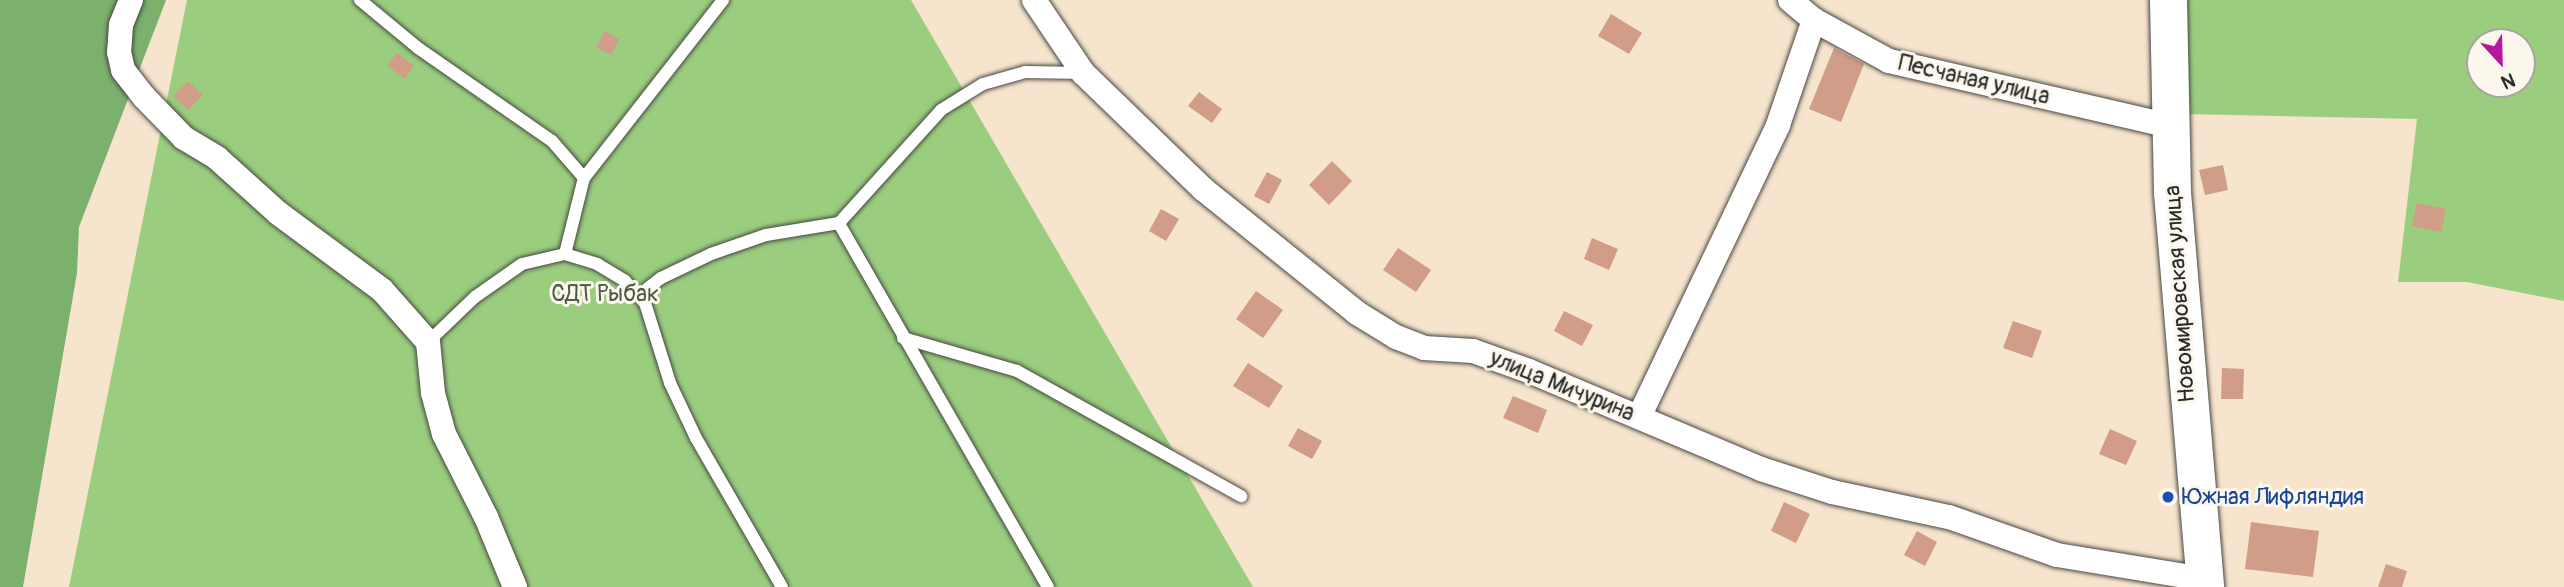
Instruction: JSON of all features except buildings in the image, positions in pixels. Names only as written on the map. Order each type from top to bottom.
[{"type":"main road","name":"Новомировская улица","points":[[2168,0],[2171,126],[2182,339],[2204,583]]},
{"type":"street","points":[[131,0],[121,25],[119,52],[123,70],[144,97],[184,138],[217,158],[278,213],[382,290],[428,342],[433,393],[444,434],[486,517],[515,587]]},
{"type":"street","name":"улица Мичурина","points":[[1034,0],[1083,73],[1203,190],[1357,313],[1424,348],[1473,351],[1760,469],[1832,492],[1949,517],[2057,555],[2204,583]]},
{"type":"street","name":"Песчаная улица","points":[[1790,0],[1814,20],[1889,61],[2171,126]]},
{"type":"street","points":[[1639,417],[1778,125],[1814,20]]},
{"type":"lane","points":[[360,0],[418,48],[552,141],[584,178]]},
{"type":"lane","points":[[565,254],[584,178],[723,0]]},
{"type":"lane","points":[[645,303],[648,288],[660,278],[711,254],[766,234],[839,223],[941,110],[983,84],[1025,72],[1083,73]]},
{"type":"lane","points":[[839,223],[1048,587]]},
{"type":"lane","points":[[428,342],[475,297],[522,264],[565,254],[597,264],[625,281],[645,303],[670,383],[696,438],[782,587]]},
{"type":"lane","points":[[903,338],[1017,371],[1241,496]]},
{"type":"green space","points":[[0,0],[166,0],[79,227],[77,273],[23,587],[0,587]]},
{"type":"green space","name":"СДТ Рыбак","points":[[187,0],[911,0],[1253,587],[69,587]]},
{"type":"green space","points":[[2179,0],[2564,0],[2564,301],[2467,282],[2398,282],[2417,119],[2186,114]]},
{"type":"place","name":"Южная Лифляндия","points":[[2168,497]]}]
